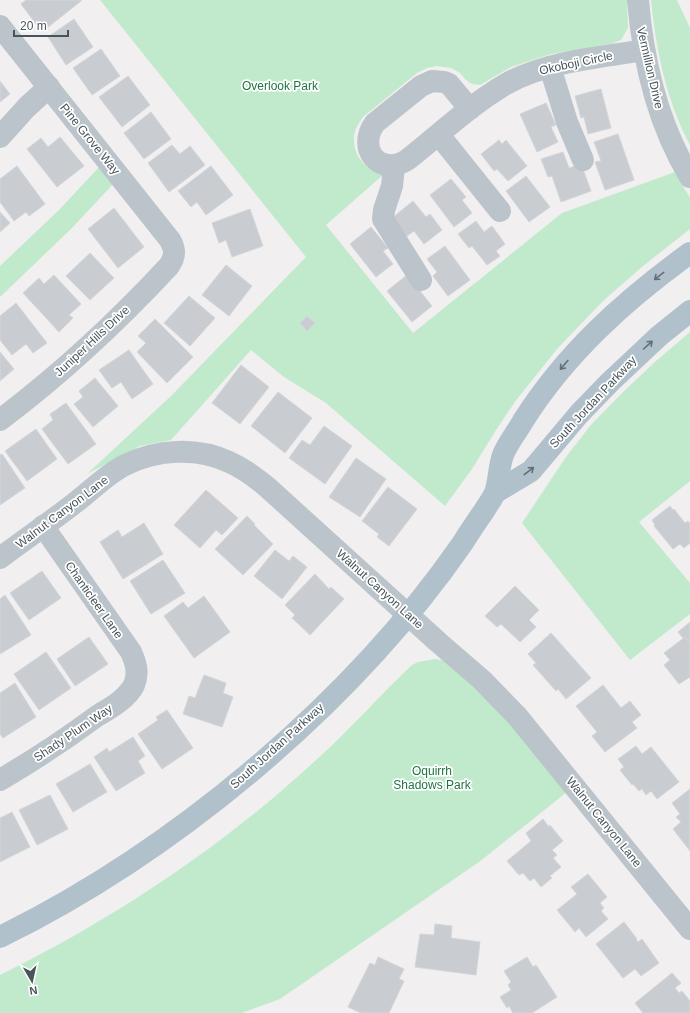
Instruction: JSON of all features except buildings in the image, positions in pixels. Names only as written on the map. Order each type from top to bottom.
[{"type":"main road","name":"South Jordan Parkway","points":[[0,937],[72,898],[170,834],[236,783],[274,751],[328,700],[383,644],[461,546],[496,492],[503,455],[535,403],[553,378],[578,349],[616,312],[690,253]]},
{"type":"main road","name":"South Jordan Parkway","points":[[496,492],[531,471],[574,419],[610,382],[654,340],[690,311]]},
{"type":"street","name":"Vermillion Drive","points":[[638,0],[644,50],[651,82],[673,145],[690,177]]},
{"type":"street","name":"Pine Grove Way","points":[[0,26],[170,240],[174,246],[175,253]]},
{"type":"street","name":"Okoboji Circle","points":[[394,166],[407,160],[470,109],[507,84],[535,71],[644,50]]},
{"type":"street","points":[[550,67],[567,122],[583,160]]},
{"type":"street","points":[[421,280],[383,219],[384,210],[392,186],[394,166],[386,166],[373,158],[367,144],[370,129],[375,123],[421,86],[432,81],[444,82],[454,88],[470,109]]},
{"type":"street","points":[[0,137],[27,107],[49,88]]},
{"type":"street","points":[[439,135],[500,211]]},
{"type":"street","name":"Juniper Hills Drive","points":[[0,420],[63,369],[108,328],[169,266],[175,253]]},
{"type":"street","name":"Walnut Canyon Lane","points":[[0,558],[126,465],[148,457],[172,452],[200,453],[228,461],[255,477],[482,680],[517,716],[690,928]]},
{"type":"street","name":"Chanticleer Lane","points":[[43,526],[131,652],[135,660],[136,677]]},
{"type":"street","name":"Shady Plum Way","points":[[0,780],[68,738],[123,698],[133,685],[136,677]]},
{"type":"green space","name":"Overlook Park","points":[[100,0],[627,0],[628,28],[621,40],[611,44],[551,54],[511,67],[480,85],[472,84],[460,73],[451,68],[436,66],[427,68],[417,73],[363,117],[354,134],[356,151],[366,166],[383,175],[326,225],[413,333],[562,213],[675,172],[690,198],[690,229],[643,266],[603,301],[557,349],[517,399],[472,469],[445,506],[326,403],[284,377],[251,350],[171,440],[140,446],[87,474],[172,395],[306,257]]},
{"type":"green space","points":[[651,0],[677,0],[690,28],[690,145],[668,93],[659,56]]},
{"type":"green space","points":[[101,165],[114,183],[71,229],[0,297],[0,266],[59,210]]},
{"type":"green space","points":[[690,332],[690,481],[639,522],[690,583],[690,614],[630,660],[522,523],[566,457],[590,426],[656,361]]},
{"type":"green space","name":"Oquirrh Shadows Park","points":[[435,659],[442,660],[449,664],[488,700],[567,792],[479,862],[280,999],[242,1013],[0,1013],[0,975],[84,930],[125,905],[205,852],[243,823],[315,761],[340,738],[412,665],[418,662]]}]
